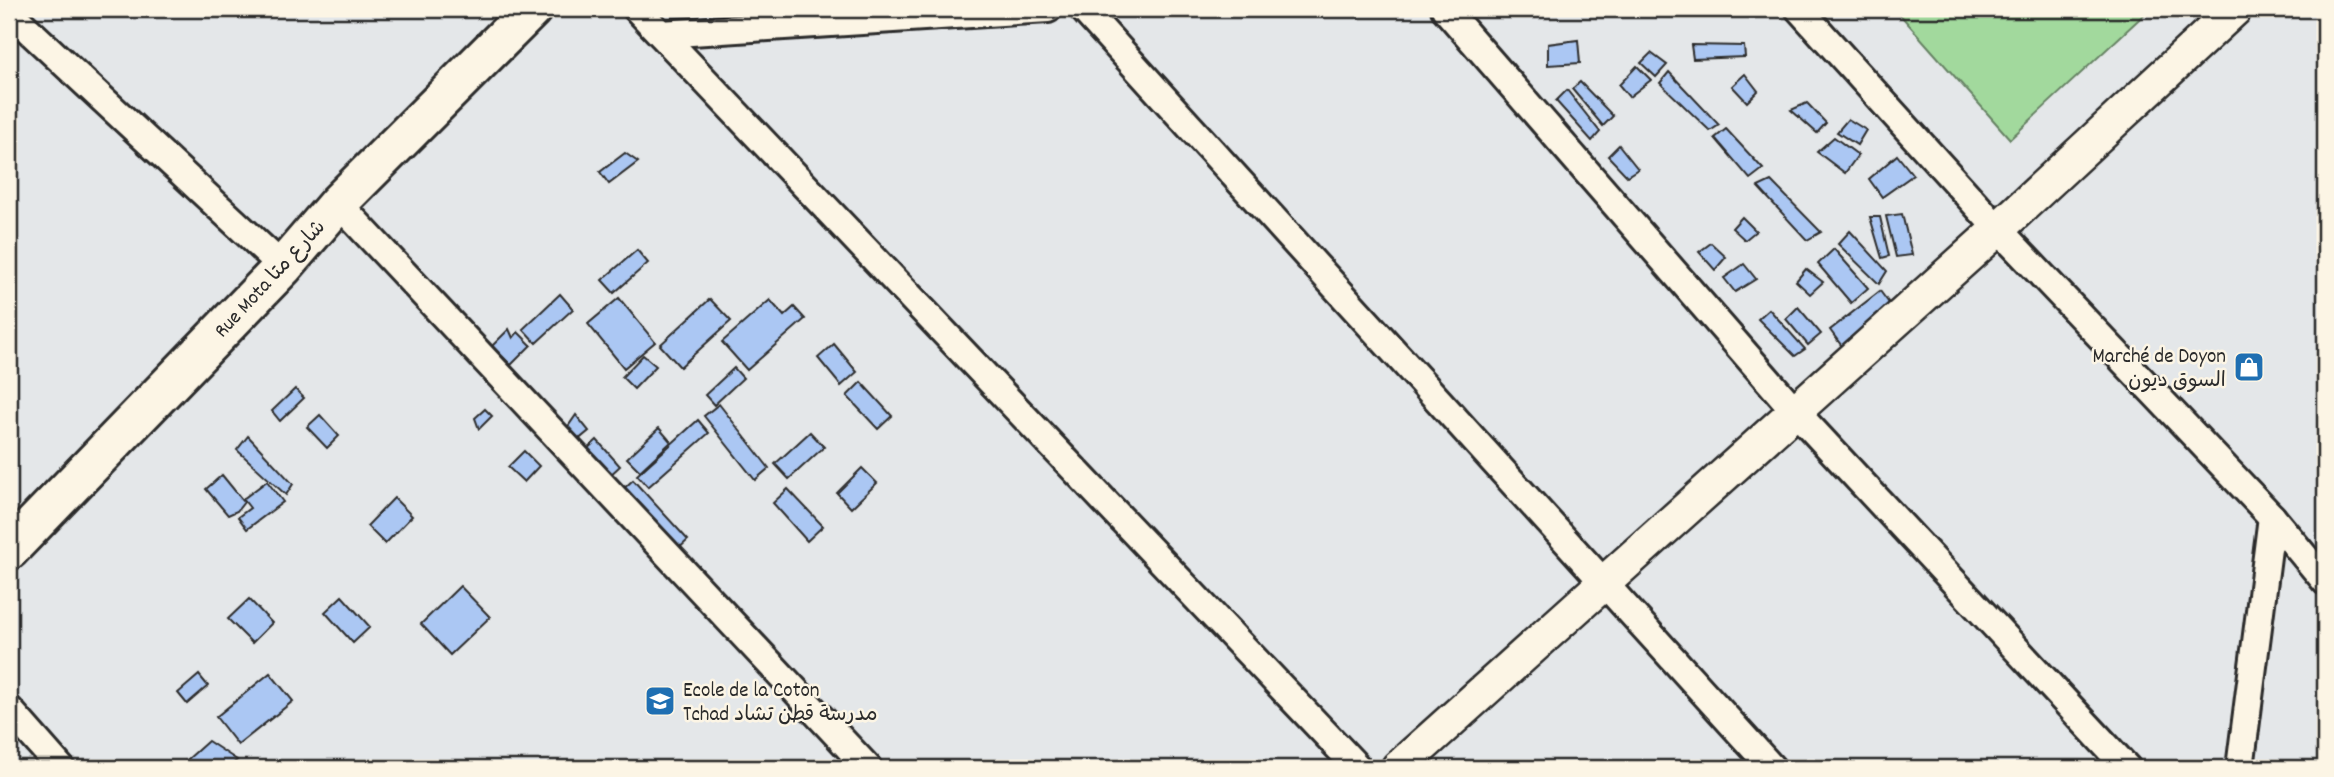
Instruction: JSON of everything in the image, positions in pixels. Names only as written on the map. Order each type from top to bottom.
[{"type":"highway","name":"Rue Mota شارع متا","points":[[9,550],[283,267],[338,203],[533,9]]},
{"type":"street","points":[[637,9],[1358,768]]},
{"type":"street","points":[[661,34],[1048,9]]},
{"type":"street","points":[[1083,9],[1772,768]]},
{"type":"street","points":[[1445,9],[1795,411],[2127,768]]},
{"type":"street","points":[[1799,9],[1998,229],[2272,517],[2325,580]]},
{"type":"street","points":[[1398,768],[1998,229],[2235,9]]},
{"type":"street","points":[[9,12],[283,267]]},
{"type":"street","points":[[338,203],[868,768]]},
{"type":"street","points":[[2240,768],[2272,517]]},
{"type":"street","points":[[9,709],[61,768]]},
{"type":"green space","points":[[1895,9],[2150,9],[2010,139]]},
{"type":"building","points":[[1578,40],[1580,63],[1548,65],[1548,44]]},
{"type":"building","points":[[1691,45],[1744,46],[1745,57],[1693,59]]},
{"type":"building","points":[[1651,53],[1667,65],[1656,77],[1641,63]]},
{"type":"building","points":[[1637,66],[1651,80],[1629,97],[1619,85]]},
{"type":"building","points":[[1669,72],[1719,125],[1710,131],[1660,83]]},
{"type":"building","points":[[1745,74],[1758,91],[1747,102],[1732,86]]},
{"type":"building","points":[[1580,82],[1613,116],[1603,126],[1572,89]]},
{"type":"building","points":[[1567,90],[1600,132],[1592,141],[1556,101]]},
{"type":"building","points":[[1807,103],[1826,123],[1817,133],[1791,110]]},
{"type":"building","points":[[1848,119],[1866,130],[1857,145],[1837,132]]},
{"type":"building","points":[[1726,129],[1763,169],[1750,179],[1715,138]]},
{"type":"building","points":[[1834,137],[1858,155],[1845,173],[1817,152]]},
{"type":"building","points":[[1619,145],[1638,169],[1627,176],[1608,156]]},
{"type":"building","points":[[625,153],[638,162],[609,184],[600,172]]},
{"type":"building","points":[[1897,155],[1913,175],[1882,197],[1869,179]]},
{"type":"building","points":[[1771,181],[1821,232],[1807,240],[1758,187]]},
{"type":"building","points":[[1902,214],[1912,255],[1896,257],[1886,216]]},
{"type":"building","points":[[1742,217],[1756,231],[1745,240],[1732,228]]},
{"type":"building","points":[[1870,217],[1880,217],[1889,256],[1882,258]]},
{"type":"building","points":[[1850,231],[1887,271],[1879,284],[1838,244]]},
{"type":"building","points":[[1711,243],[1726,257],[1715,270],[1699,252]]},
{"type":"building","points":[[1834,249],[1868,288],[1851,303],[1818,264]]},
{"type":"building","points":[[637,250],[648,263],[614,293],[602,280]]},
{"type":"building","points":[[1744,264],[1756,279],[1735,292],[1724,278]]},
{"type":"building","points":[[1806,269],[1823,282],[1810,294],[1796,281]]},
{"type":"building","points":[[1880,291],[1894,310],[1844,349],[1830,330]]},
{"type":"building","points":[[560,294],[573,309],[536,343],[523,329]]},
{"type":"building","points":[[619,298],[655,342],[624,368],[588,324]]},
{"type":"building","points":[[710,299],[731,321],[680,367],[660,345]]},
{"type":"building","points":[[770,300],[784,316],[794,307],[805,319],[747,370],[722,342]]},
{"type":"building","points":[[1798,307],[1821,334],[1808,345],[1786,319]]},
{"type":"building","points":[[1769,309],[1805,349],[1795,356],[1758,319]]},
{"type":"building","points":[[509,329],[513,338],[518,332],[531,345],[511,365],[492,346]]},
{"type":"building","points":[[834,344],[857,372],[841,386],[818,358]]},
{"type":"building","points":[[643,355],[656,366],[634,389],[622,377]]},
{"type":"building","points":[[734,368],[743,378],[714,405],[705,395]]},
{"type":"building","points":[[861,382],[892,416],[878,429],[847,396]]},
{"type":"building","points":[[295,389],[304,398],[280,421],[272,411]]},
{"type":"building","points":[[719,404],[769,468],[755,480],[704,416]]},
{"type":"building","points":[[485,409],[492,416],[479,429],[475,418]]},
{"type":"building","points":[[320,415],[339,436],[327,448],[307,427]]},
{"type":"building","points":[[576,415],[589,431],[577,441],[567,428]]},
{"type":"building","points":[[698,420],[709,433],[648,487],[637,475]]},
{"type":"building","points":[[659,428],[671,442],[640,471],[627,458]]},
{"type":"building","points":[[810,432],[824,447],[789,479],[775,464]]},
{"type":"building","points":[[248,436],[293,484],[286,495],[237,450]]},
{"type":"building","points":[[597,440],[620,466],[608,477],[585,451]]},
{"type":"building","points":[[524,451],[539,466],[524,482],[508,467]]},
{"type":"building","points":[[862,468],[877,483],[851,508],[837,493]]},
{"type":"building","points":[[222,475],[244,502],[237,511],[228,515],[206,489]]},
{"type":"building","points":[[633,480],[688,540],[675,552],[620,492]]},
{"type":"building","points":[[267,481],[283,502],[247,529],[238,517],[250,508],[243,499]]},
{"type":"building","points":[[788,489],[823,526],[807,541],[773,503]]},
{"type":"building","points":[[394,498],[412,516],[385,544],[367,526]]},
{"type":"building","points":[[460,586],[490,617],[450,655],[421,624]]},
{"type":"building","points":[[342,596],[370,627],[353,643],[325,612]]},
{"type":"building","points":[[249,599],[272,623],[252,643],[228,619]]},
{"type":"building","points":[[270,673],[293,701],[238,745],[216,717]]},
{"type":"building","points":[[199,675],[208,686],[187,704],[178,693]]},
{"type":"building","points":[[208,741],[237,760],[228,768],[178,768]]},
{"type":"place","name":"Marché de Doyon السوق ديون","points":[[2249,367]]},
{"type":"place","name":"Ecole de la Coton Tchad مدرسة قطن تشاد","points":[[660,701]]}]
